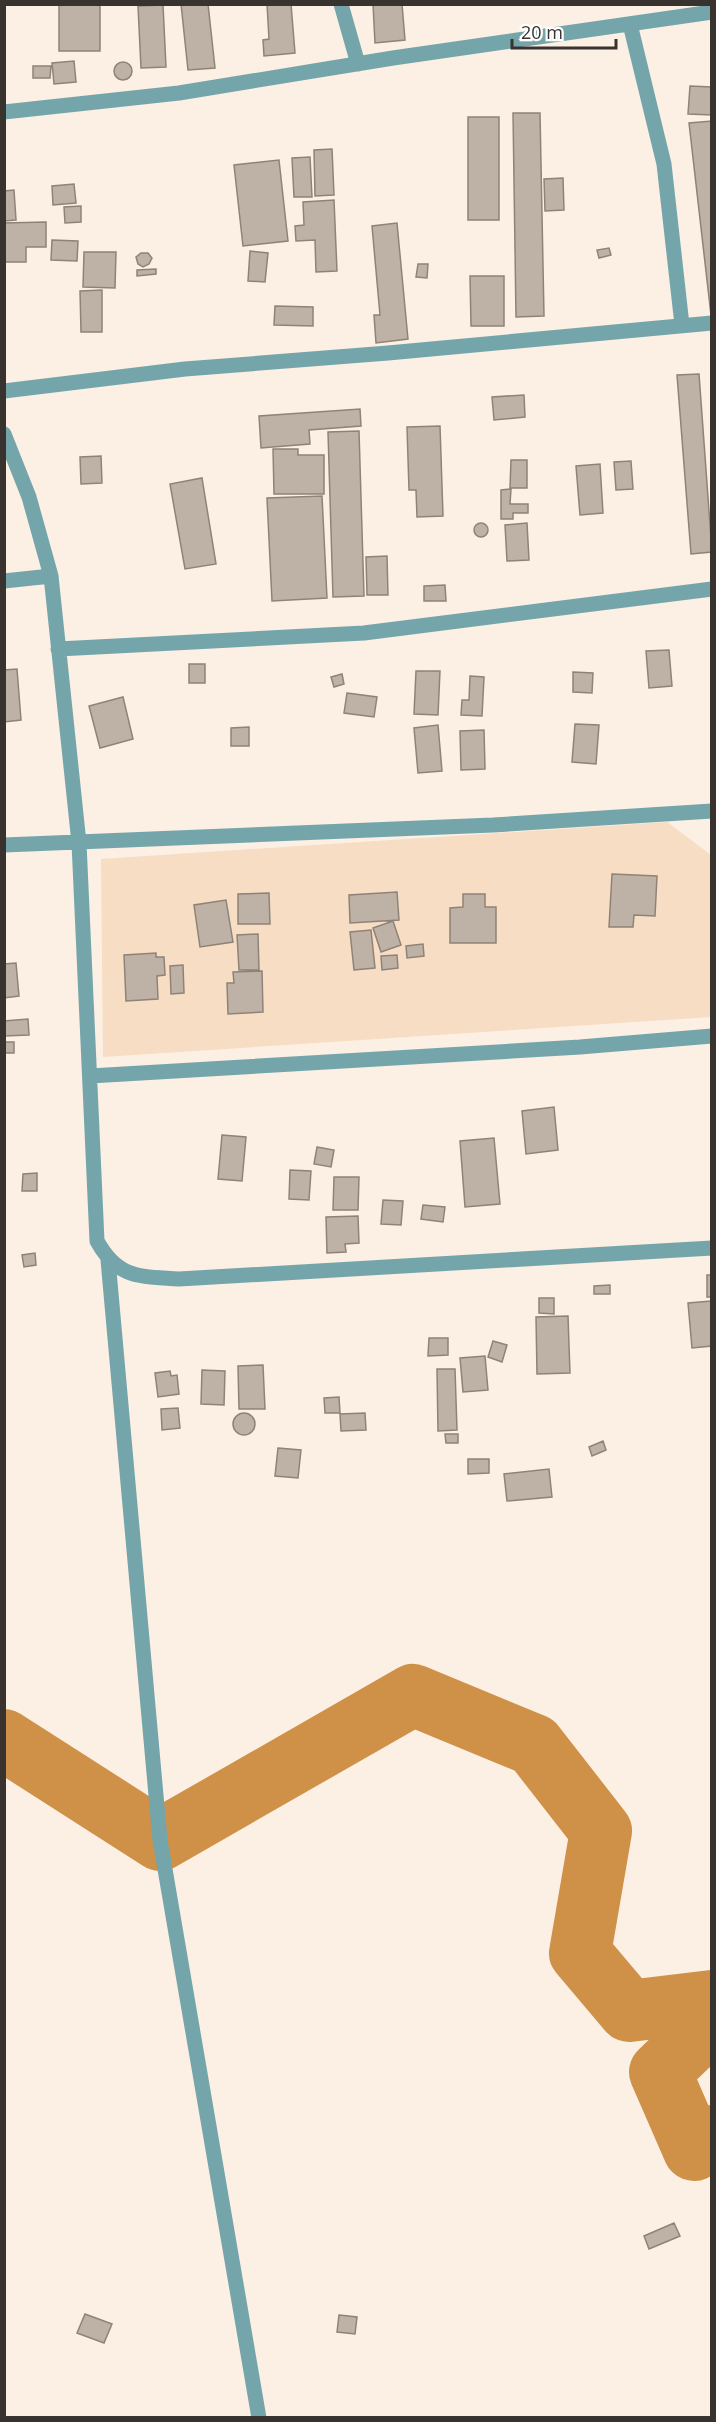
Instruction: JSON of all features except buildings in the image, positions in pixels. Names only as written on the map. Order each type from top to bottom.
[{"type":"street","points":[[341,4],[358,64]]},
{"type":"street","points":[[4,112],[179,93],[711,12]]},
{"type":"street","points":[[630,24],[664,164],[682,326]]},
{"type":"street","points":[[4,391],[185,369],[711,323]]},
{"type":"street","points":[[4,434],[29,497],[51,576],[79,843],[97,1241],[108,1260],[160,1840],[259,2418]]},
{"type":"street","points":[[4,582],[51,576]]},
{"type":"street","points":[[58,649],[364,633],[711,589]]},
{"type":"street","points":[[4,845],[481,825],[711,811]]},
{"type":"street","points":[[90,1076],[580,1047],[711,1036]]},
{"type":"street","points":[[108,1260],[136,1276],[179,1279],[711,1248]]},
{"type":"shaded area","points":[[667,822],[711,855],[711,1017],[103,1057],[101,859]]},
{"type":"waterway","points":[[4,1740],[160,1840],[413,1695],[534,1745],[601,1831],[580,1953],[629,2011],[712,2001]]},
{"type":"waterway","points":[[712,2022],[660,2072],[694,2150],[712,2136]]}]
